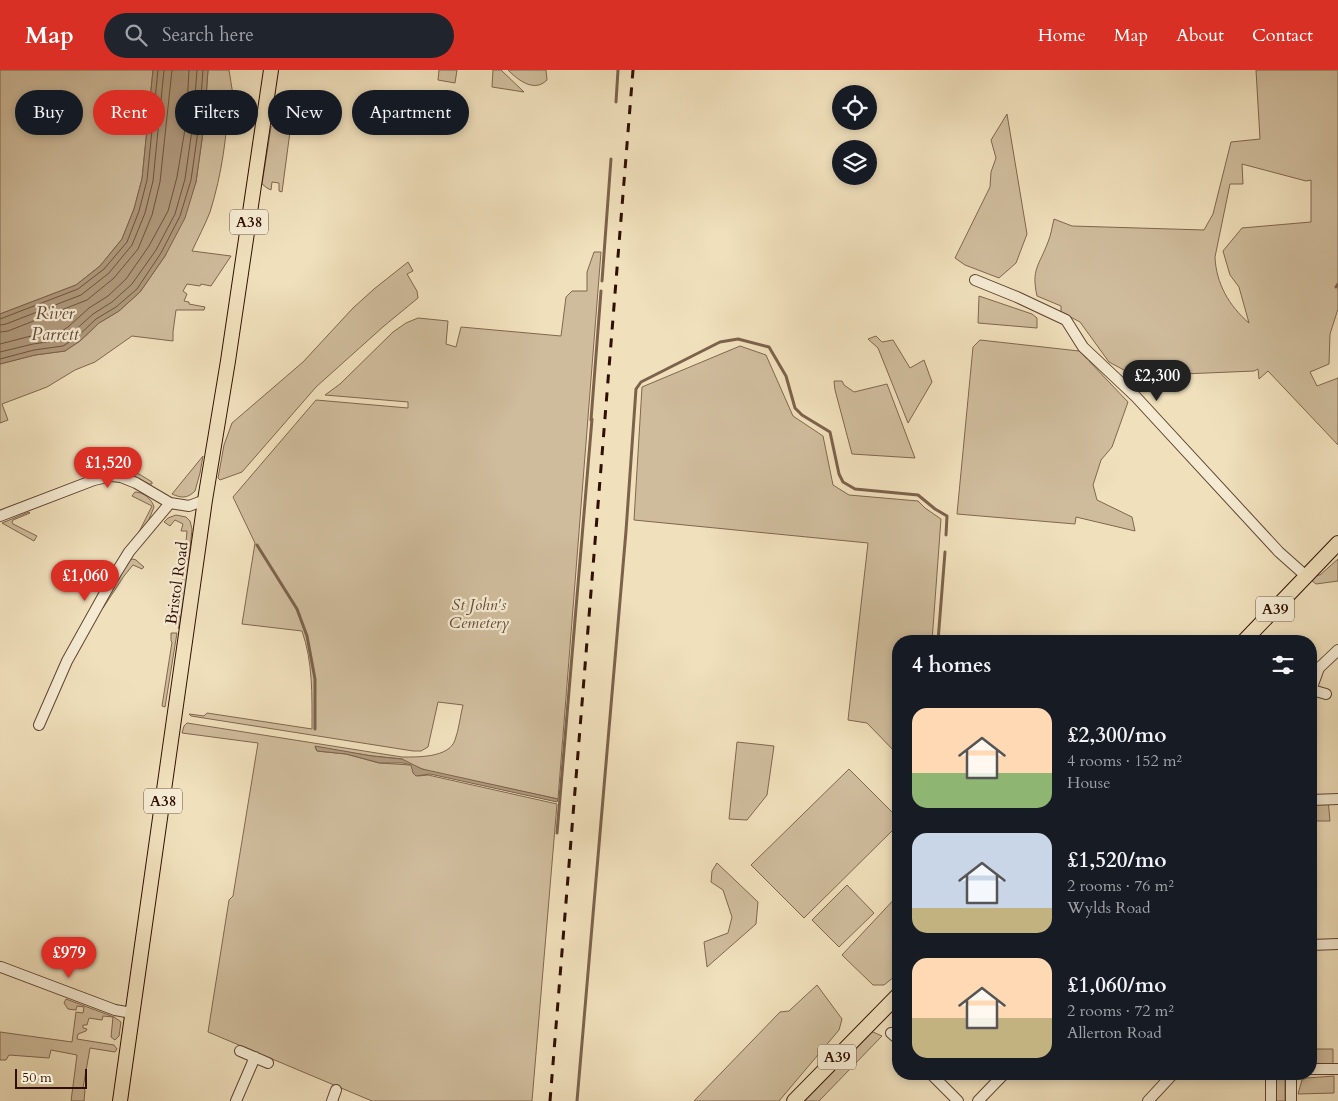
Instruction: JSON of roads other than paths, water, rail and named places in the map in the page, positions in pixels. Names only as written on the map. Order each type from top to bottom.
[{"type":"main road","name":"Bristol Road","points":[[120,1101],[205,500],[228,361],[271,70]]},
{"type":"main road","name":"A39","points":[[1250,635],[1338,543]]},
{"type":"main road","name":"A39","points":[[794,1101],[892,1001]]},
{"type":"street","points":[[975,280],[1066,320],[1083,346],[1136,397],[1279,552],[1306,576]]},
{"type":"street","points":[[0,516],[94,480],[112,476],[121,476],[170,503],[189,506],[205,500]]},
{"type":"street","points":[[39,725],[67,662],[116,573],[130,552],[170,503]]},
{"type":"street","points":[[1317,674],[1319,668],[1338,650]]},
{"type":"street","points":[[1317,692],[1326,694]]},
{"type":"street","points":[[1317,800],[1338,799]]},
{"type":"street","points":[[1317,945],[1338,944]]},
{"type":"street","points":[[1,967],[115,1010],[132,1013]]},
{"type":"street","points":[[240,1050],[268,1063]]},
{"type":"street","points":[[236,1101],[255,1057]]},
{"type":"street","points":[[1317,1069],[1338,1069]]},
{"type":"street","points":[[937,1080],[958,1101]]},
{"type":"street","points":[[978,1101],[998,1080]]},
{"type":"street","points":[[1148,1101],[1167,1080]]},
{"type":"street","points":[[1271,1080],[1271,1101]]},
{"type":"street","points":[[1291,1080],[1291,1101]]},
{"type":"street","points":[[332,1101],[336,1090]]},
{"type":"water","name":"River Parrett","points":[[153,70],[208,70],[207,90],[175,90],[175,135],[203,135],[196,182],[185,218],[165,256],[140,292],[119,311],[99,323],[80,341],[65,351],[35,355],[0,364],[0,314],[76,285],[100,266],[122,239],[134,209],[142,179],[146,135],[165,135],[165,90],[151,90]]},
{"type":"water","points":[[315,746],[402,759],[422,769],[558,799],[557,802],[430,774],[416,776],[411,765],[380,763],[346,754],[317,751]]},
{"type":"waterway","points":[[616,102],[618,70]]},
{"type":"waterway","points":[[602,281],[611,159]]},
{"type":"waterway","points":[[591,420],[601,291]]},
{"type":"waterway","points":[[577,1101],[626,531],[636,389],[641,382],[720,342],[738,339],[769,347],[786,376],[795,408],[802,415],[830,432],[839,474],[843,482],[855,489],[918,495],[947,516],[946,535]]},
{"type":"waterway","points":[[557,833],[592,419]]},
{"type":"waterway","points":[[257,545],[297,609],[307,636],[315,679],[315,729]]},
{"type":"waterway","points":[[938,635],[945,552]]},
{"type":"railway","points":[[550,1101],[633,70]]},
{"type":"park label","name":"St John's Cemetery","points":[[479,613]]}]
